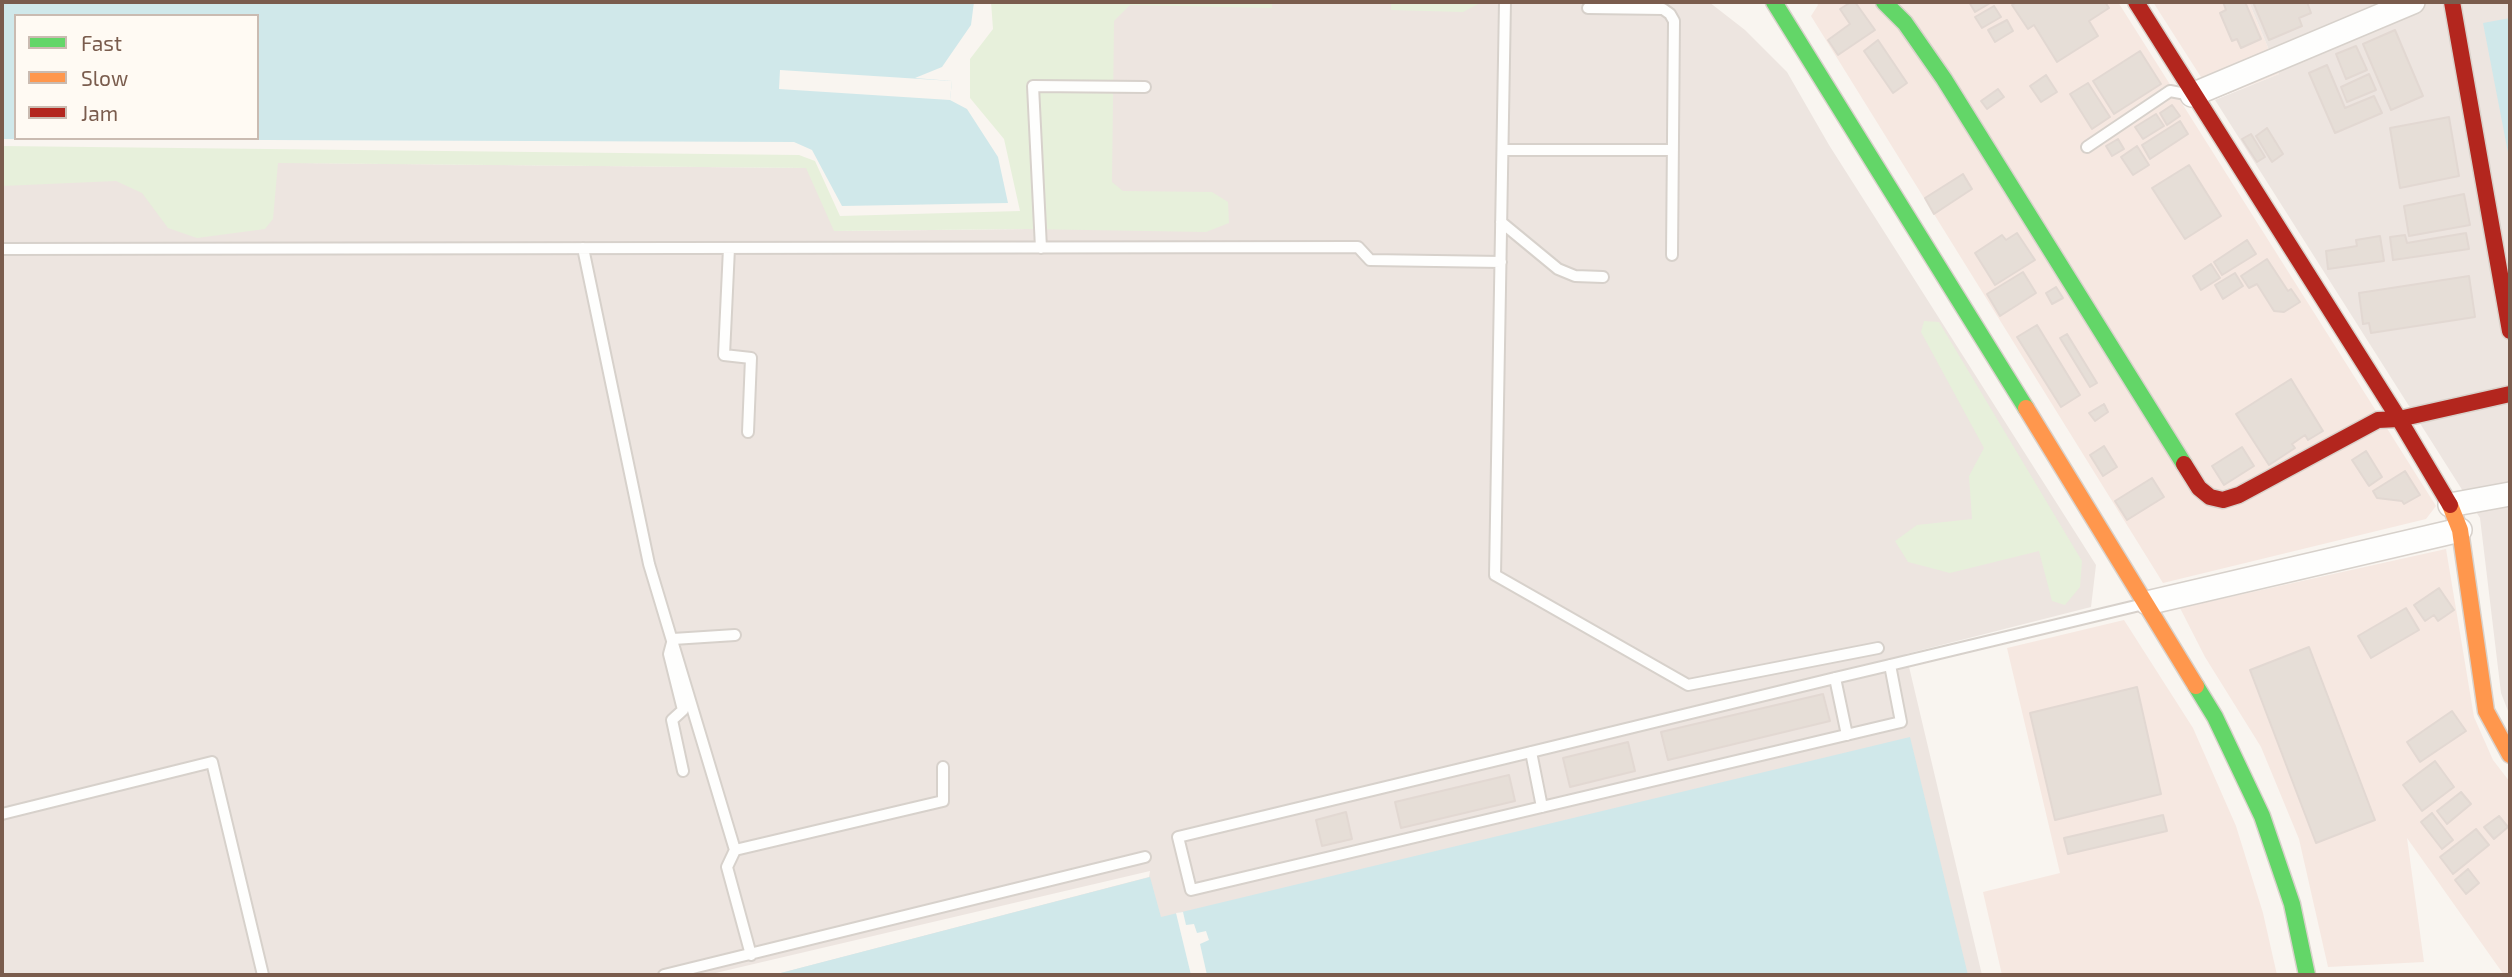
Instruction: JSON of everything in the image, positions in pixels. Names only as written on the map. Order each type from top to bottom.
[{"type":"street","points":[[1774,2],[2147,603],[2215,718],[2262,816],[2292,904],[2307,975]]},
{"type":"street","points":[[1884,2],[1905,23],[1944,79],[2199,488],[2210,497],[2223,500],[2239,495],[2378,420],[2399,419],[2510,394]]},
{"type":"street","points":[[2136,2],[2192,95],[2399,419],[2450,505],[2460,530],[2486,711],[2502,745],[2510,755]]},
{"type":"street","points":[[2192,95],[2413,2]]},
{"type":"street","points":[[2452,2],[2510,331]]},
{"type":"street","points":[[2450,505],[2510,494]]},
{"type":"street","points":[[2147,603],[2460,530]]},
{"type":"lane","points":[[1505,2],[1495,575],[1688,685],[1878,648]]},
{"type":"lane","points":[[1588,8],[1663,9],[1670,13],[1674,21],[1672,255]]},
{"type":"lane","points":[[1041,248],[1032,86],[1144,88]]},
{"type":"lane","points":[[2087,147],[2170,91],[2192,95]]},
{"type":"lane","points":[[1503,150],[1673,150]]},
{"type":"lane","points":[[1502,222],[1558,270],[1575,276],[1603,277]]},
{"type":"lane","points":[[2,249],[1357,247],[1370,260],[1501,262]]},
{"type":"lane","points":[[583,248],[649,564],[735,850],[727,867],[751,955]]},
{"type":"lane","points":[[729,248],[724,355],[751,358],[748,432]]},
{"type":"lane","points":[[1890,665],[1901,722],[1191,891],[1178,837],[1835,678],[2147,603]]},
{"type":"lane","points":[[673,639],[735,635]]},
{"type":"lane","points":[[673,639],[669,654],[683,710],[672,720],[683,771]]},
{"type":"lane","points":[[1835,678],[1847,735]]},
{"type":"lane","points":[[1531,752],[1542,807]]},
{"type":"lane","points":[[2,814],[212,762],[263,975]]},
{"type":"lane","points":[[735,850],[943,801],[943,767]]},
{"type":"lane","points":[[664,975],[1145,858]]},
{"type":"shaded area","points":[[994,2],[1709,2],[1745,30],[1787,72],[1829,145],[2096,565],[2091,607],[1906,654],[1982,975],[773,975],[1149,877],[1150,871],[707,975],[2,975],[2,160],[807,168],[835,231],[1027,229]]},
{"type":"shaded area","points":[[1816,2],[2118,2],[2436,506],[2426,519],[2163,583],[1811,16],[1818,5]]},
{"type":"shaded area","points":[[2153,2],[2249,2],[2279,74],[2215,99]]},
{"type":"shaded area","points":[[2249,2],[2510,2],[2510,716],[2501,693],[2480,518],[2215,100],[2279,74]]},
{"type":"shaded area","points":[[2446,549],[2474,717],[2493,760],[2510,782],[2510,975],[2504,975],[2407,838],[2424,962],[2328,967],[2299,839],[2261,747],[2205,657],[2180,608]]},
{"type":"shaded area","points":[[2124,620],[2193,728],[2236,826],[2263,913],[2277,975],[2002,975],[1983,892],[2060,873],[2007,648]]},
{"type":"green space","points":[[991,2],[1272,2],[1272,8],[1130,5],[1114,21],[1112,182],[1123,191],[1212,192],[1228,202],[1229,223],[1206,232],[1027,229],[834,231],[806,168],[278,163],[273,219],[265,229],[197,238],[168,228],[142,193],[116,181],[2,186],[2,146],[799,155],[815,161],[840,216],[1020,211],[1004,139],[970,98],[970,59],[993,29]]},
{"type":"green space","points":[[1391,2],[1482,2],[1463,12],[1391,10]]},
{"type":"green space","points":[[1924,321],[1939,322],[2082,561],[2080,587],[2065,605],[2052,601],[2039,551],[1950,573],[1908,562],[1895,541],[1917,525],[1972,519],[1969,476],[1984,448],[1921,332]]},
{"type":"water","points":[[2,2],[974,2],[971,25],[942,67],[915,78],[952,81],[950,100],[967,109],[998,157],[1008,203],[842,206],[812,150],[794,142],[259,140],[259,14],[14,14],[14,139],[2,139]]},
{"type":"water","points":[[2510,18],[2510,163],[2483,23]]},
{"type":"water","points":[[1910,737],[1968,975],[773,975],[1150,877],[1161,917]]},
{"type":"pier","points":[[780,70],[952,81],[950,100],[779,89]]},
{"type":"pier","points":[[1183,912],[1186,925],[1194,924],[1197,933],[1206,931],[1209,940],[1200,944],[1207,975],[1191,975],[1176,913]]},
{"type":"building","points":[[1855,2],[1875,30],[1838,55],[1828,40],[1850,24],[1840,9]]},
{"type":"building","points":[[1969,2],[1992,2],[1975,12]]},
{"type":"building","points":[[2017,2],[2105,2],[2109,8],[2089,21],[2098,36],[2057,62],[2034,25],[2028,29],[2012,5]]},
{"type":"building","points":[[2223,2],[2245,2],[2261,39],[2241,48],[2237,39],[2232,41],[2220,13],[2226,10]]},
{"type":"building","points":[[2253,2],[2307,2],[2311,13],[2299,18],[2302,26],[2269,40]]},
{"type":"building","points":[[1994,6],[2001,17],[1982,28],[1975,17]]},
{"type":"building","points":[[2007,20],[2013,31],[1995,42],[1988,30]]},
{"type":"building","points":[[2395,30],[2423,96],[2391,110],[2363,44]]},
{"type":"building","points":[[1878,40],[1907,83],[1893,93],[1864,51]]},
{"type":"building","points":[[2356,46],[2367,70],[2346,79],[2336,54]]},
{"type":"building","points":[[2140,51],[2161,84],[2114,114],[2093,81]]},
{"type":"building","points":[[2327,65],[2345,108],[2374,96],[2382,113],[2335,133],[2309,73]]},
{"type":"building","points":[[2369,74],[2376,90],[2347,102],[2341,87]]},
{"type":"building","points":[[2046,75],[2057,92],[2041,102],[2030,86]]},
{"type":"building","points":[[2088,83],[2110,117],[2092,129],[2070,94]]},
{"type":"building","points":[[1998,89],[2004,97],[1987,109],[1981,101]]},
{"type":"building","points":[[2172,105],[2180,116],[2167,125],[2160,113]]},
{"type":"building","points":[[2156,114],[2164,126],[2143,139],[2135,127]]},
{"type":"building","points":[[2449,117],[2459,176],[2400,188],[2390,128]]},
{"type":"building","points":[[2180,121],[2188,134],[2150,159],[2142,145]]},
{"type":"building","points":[[2267,128],[2283,154],[2272,162],[2256,136]]},
{"type":"building","points":[[2251,134],[2265,157],[2257,162],[2242,139]]},
{"type":"building","points":[[2118,139],[2124,149],[2112,156],[2106,146]]},
{"type":"building","points":[[2137,146],[2149,165],[2133,175],[2121,157]]},
{"type":"building","points":[[2189,165],[2221,216],[2185,239],[2152,188]]},
{"type":"building","points":[[1963,174],[1972,189],[1934,214],[1925,198]]},
{"type":"building","points":[[2464,194],[2470,225],[2409,236],[2404,206]]},
{"type":"building","points":[[2017,233],[2035,260],[1995,285],[1975,253],[2002,235],[2006,240]]},
{"type":"building","points":[[2466,233],[2469,249],[2393,260],[2390,237],[2405,235],[2407,243]]},
{"type":"building","points":[[2380,236],[2384,261],[2328,269],[2326,251],[2357,246],[2356,240]]},
{"type":"building","points":[[2247,240],[2256,254],[2222,275],[2214,262]]},
{"type":"building","points":[[2267,259],[2288,291],[2291,289],[2300,302],[2284,312],[2274,311],[2257,284],[2249,288],[2241,276]]},
{"type":"building","points":[[2211,264],[2220,278],[2201,290],[2193,276]]},
{"type":"building","points":[[2023,272],[2036,293],[2000,316],[1987,294]]},
{"type":"building","points":[[2235,273],[2243,286],[2223,299],[2215,285]]},
{"type":"building","points":[[2469,276],[2475,317],[2371,333],[2369,323],[2363,324],[2359,293]]},
{"type":"building","points":[[2056,287],[2063,298],[2052,304],[2046,293]]},
{"type":"building","points":[[2037,325],[2080,395],[2061,407],[2017,337]]},
{"type":"building","points":[[2067,334],[2097,383],[2090,387],[2060,338]]},
{"type":"building","points":[[2291,379],[2323,431],[2308,440],[2305,435],[2292,444],[2295,448],[2269,465],[2236,414]]},
{"type":"building","points":[[2104,404],[2108,412],[2095,421],[2089,413]]},
{"type":"building","points":[[2104,446],[2117,467],[2103,476],[2090,455]]},
{"type":"building","points":[[2242,447],[2254,466],[2224,485],[2212,466]]},
{"type":"building","points":[[2366,451],[2382,477],[2369,486],[2352,460]]},
{"type":"building","points":[[2405,471],[2420,495],[2404,504],[2402,501],[2377,498],[2373,491]]},
{"type":"building","points":[[2152,478],[2164,497],[2127,520],[2115,501]]},
{"type":"building","points":[[2439,588],[2454,610],[2438,621],[2434,615],[2425,621],[2414,605]]},
{"type":"building","points":[[2406,608],[2419,630],[2371,658],[2358,636]]},
{"type":"building","points":[[2309,647],[2375,820],[2316,843],[2250,670]]},
{"type":"building","points":[[2137,687],[2161,794],[2055,820],[2030,713]]},
{"type":"building","points":[[1823,694],[1830,721],[1668,760],[1661,732]]},
{"type":"building","points":[[2452,711],[2466,731],[2420,762],[2407,742]]},
{"type":"building","points":[[1628,742],[1635,771],[1570,787],[1563,758]]},
{"type":"building","points":[[2435,761],[2454,787],[2422,811],[2403,785]]},
{"type":"building","points":[[1509,775],[1515,801],[1401,828],[1395,802]]},
{"type":"building","points":[[2461,792],[2471,804],[2447,824],[2437,811]]},
{"type":"building","points":[[1346,812],[1352,839],[1322,846],[1316,820]]},
{"type":"building","points":[[2432,813],[2453,840],[2442,849],[2421,822]]},
{"type":"building","points":[[2163,815],[2167,831],[2068,854],[2064,838]]},
{"type":"building","points":[[2499,816],[2508,827],[2494,839],[2484,827]]},
{"type":"building","points":[[2476,829],[2489,845],[2453,874],[2440,857]]},
{"type":"building","points":[[2468,869],[2479,883],[2466,894],[2455,880]]},
{"type":"traffic: fast","points":[[1774,2],[2026,408]]},
{"type":"traffic: fast","points":[[1884,2],[1905,23],[1944,79],[2184,464]]},
{"type":"traffic: fast","points":[[2196,686],[2215,717],[2262,816],[2292,904],[2307,975]]},
{"type":"traffic: slow","points":[[2026,408],[2196,686]]},
{"type":"traffic: slow","points":[[2450,505],[2460,530],[2486,711],[2510,755]]},
{"type":"traffic: jam","points":[[2136,2],[2399,419],[2450,505]]},
{"type":"traffic: jam","points":[[2452,2],[2510,331]]},
{"type":"traffic: jam","points":[[2184,464],[2199,488],[2210,497],[2223,500],[2239,495],[2378,420],[2399,419],[2510,394]]}]
